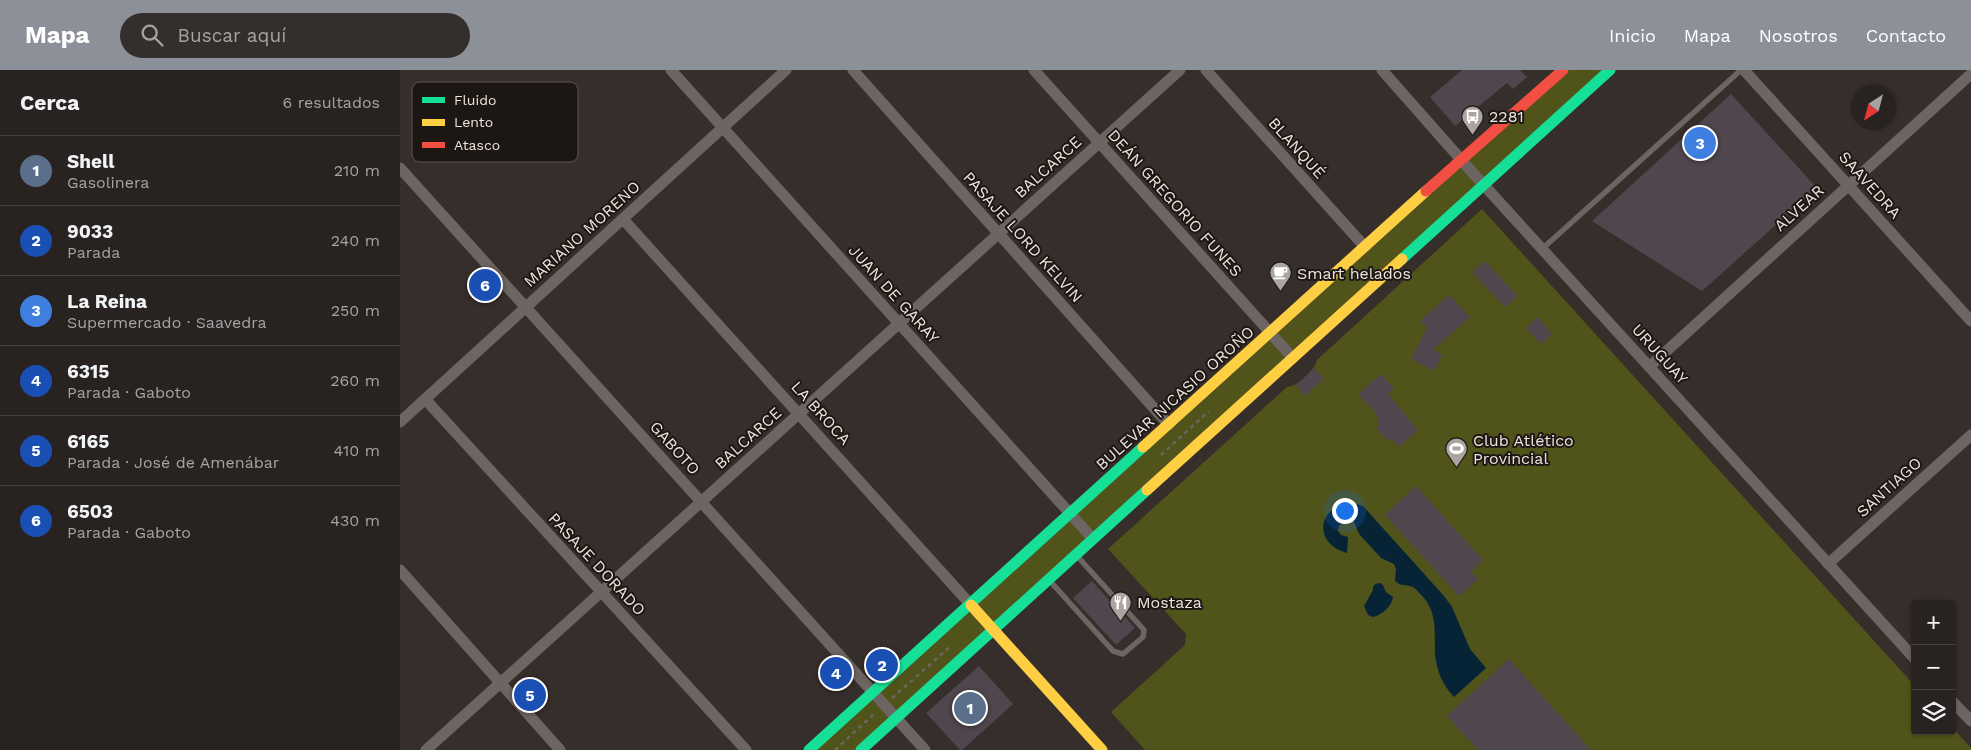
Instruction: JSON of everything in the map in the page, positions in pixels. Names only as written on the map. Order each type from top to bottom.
[{"type":"main road","name":"BULEVAR NICASIO OROÑO","points":[[808,750],[971,605],[1460,160],[1563,70]]},
{"type":"main road","points":[[861,750],[1610,70]]},
{"type":"main road","name":"LA BROCA","points":[[971,605],[1102,750]]},
{"type":"street","name":"JUAN DE GARAY","points":[[671,70],[1093,539]]},
{"type":"street","name":"MARIANO MORENO","points":[[400,422],[786,70]]},
{"type":"street","name":"PASAJE LORD KELVIN","points":[[853,70],[1169,425]]},
{"type":"street","name":"DEÁN GREGORIO FUNES","points":[[1034,70],[1293,358]]},
{"type":"street","name":"BALCARCE","points":[[426,750],[1180,70]]},
{"type":"street","name":"BLANQUÉ","points":[[1206,70],[1365,247]]},
{"type":"street","name":"URUGUAY","points":[[1382,70],[1460,160],[1911,655]]},
{"type":"street","name":"SAAVEDRA","points":[[1742,70],[1971,321]]},
{"type":"street","name":"ALVEAR","points":[[1649,367],[1971,74]]},
{"type":"street","name":"GABOTO","points":[[400,168],[926,750]]},
{"type":"street","name":"LA BROCA","points":[[623,219],[971,605]]},
{"type":"street","name":"PASAJE DORADO","points":[[424,399],[746,750]]},
{"type":"street","name":"SANTIAGO","points":[[1828,564],[1971,435]]},
{"type":"street","points":[[400,570],[560,750]]},
{"type":"street","points":[[1956,705],[1971,721]]},
{"type":"lane","points":[[1542,249],[1742,70]]},
{"type":"lane","points":[[1048,580],[1113,651],[1123,654],[1143,637],[1144,630],[1076,555]]},
{"type":"green space","points":[[1563,70],[1610,70],[861,750],[809,750]]},
{"type":"green space","name":"Club Atlético Provincial","points":[[1482,209],[1911,682],[1911,735],[1956,735],[1956,731],[1971,750],[1145,750],[1111,712],[1185,645],[1186,634],[1108,549],[1287,387],[1297,384],[1305,378],[1317,360]]},
{"type":"water","points":[[1349,502],[1363,506],[1444,596],[1452,607],[1470,649],[1486,668],[1454,697],[1444,683],[1437,667],[1433,618],[1424,598],[1413,587],[1399,584],[1395,581],[1396,569],[1394,564],[1381,558],[1359,534],[1353,520],[1346,519],[1339,526],[1338,531],[1341,535],[1348,537],[1347,553],[1336,549],[1324,535],[1325,519],[1330,512],[1338,506]]},
{"type":"water","points":[[1380,583],[1386,592],[1393,597],[1391,604],[1386,610],[1373,617],[1368,615],[1364,606],[1375,584]]},
{"type":"building","points":[[1462,70],[1520,70],[1527,77],[1513,89],[1507,83],[1455,126],[1430,97]]},
{"type":"building","points":[[1731,94],[1817,188],[1702,291],[1592,221]]},
{"type":"building","points":[[1485,261],[1517,296],[1505,307],[1472,272]]},
{"type":"building","points":[[1449,295],[1470,317],[1433,350],[1442,355],[1434,371],[1411,359],[1427,328],[1420,321]]},
{"type":"building","points":[[1538,317],[1552,334],[1541,344],[1526,328]]},
{"type":"building","points":[[1314,368],[1324,378],[1305,396],[1296,385]]},
{"type":"building","points":[[1381,374],[1394,389],[1388,394],[1418,430],[1399,447],[1391,438],[1388,441],[1376,428],[1379,425],[1376,413],[1358,394]]},
{"type":"building","points":[[1416,486],[1483,560],[1471,572],[1478,579],[1459,596],[1385,515]]},
{"type":"building","points":[[1092,581],[1135,628],[1116,645],[1073,598]]},
{"type":"building","points":[[1509,659],[1591,750],[1478,750],[1447,716]]},
{"type":"building","points":[[979,666],[1013,704],[960,750],[926,713]]},
{"type":"traffic: fast","points":[[1402,259],[1610,70]]},
{"type":"traffic: fast","points":[[809,750],[1143,447]]},
{"type":"traffic: fast","points":[[861,750],[1147,490]]},
{"type":"traffic: slow","points":[[1143,447],[1426,191]]},
{"type":"traffic: slow","points":[[1147,490],[1402,259]]},
{"type":"traffic: slow","points":[[971,605],[1102,750]]},
{"type":"traffic: jam","points":[[1426,191],[1563,70]]},
{"type":"place","name":"2281","points":[[1473,135]]},
{"type":"place","name":"La Reina","points":[[1700,143]]},
{"type":"place","name":"6503","points":[[485,285]]},
{"type":"place","name":"Smart helados","points":[[1281,292]]},
{"type":"place","name":"Club Atlético Provincial","points":[[1457,468]]},
{"type":"place","name":"Mostaza","points":[[1121,621]]},
{"type":"place","name":"9033","points":[[882,665]]},
{"type":"place","name":"6315","points":[[836,673]]},
{"type":"place","name":"6165","points":[[530,695]]},
{"type":"place","name":"Shell","points":[[970,708]]}]
